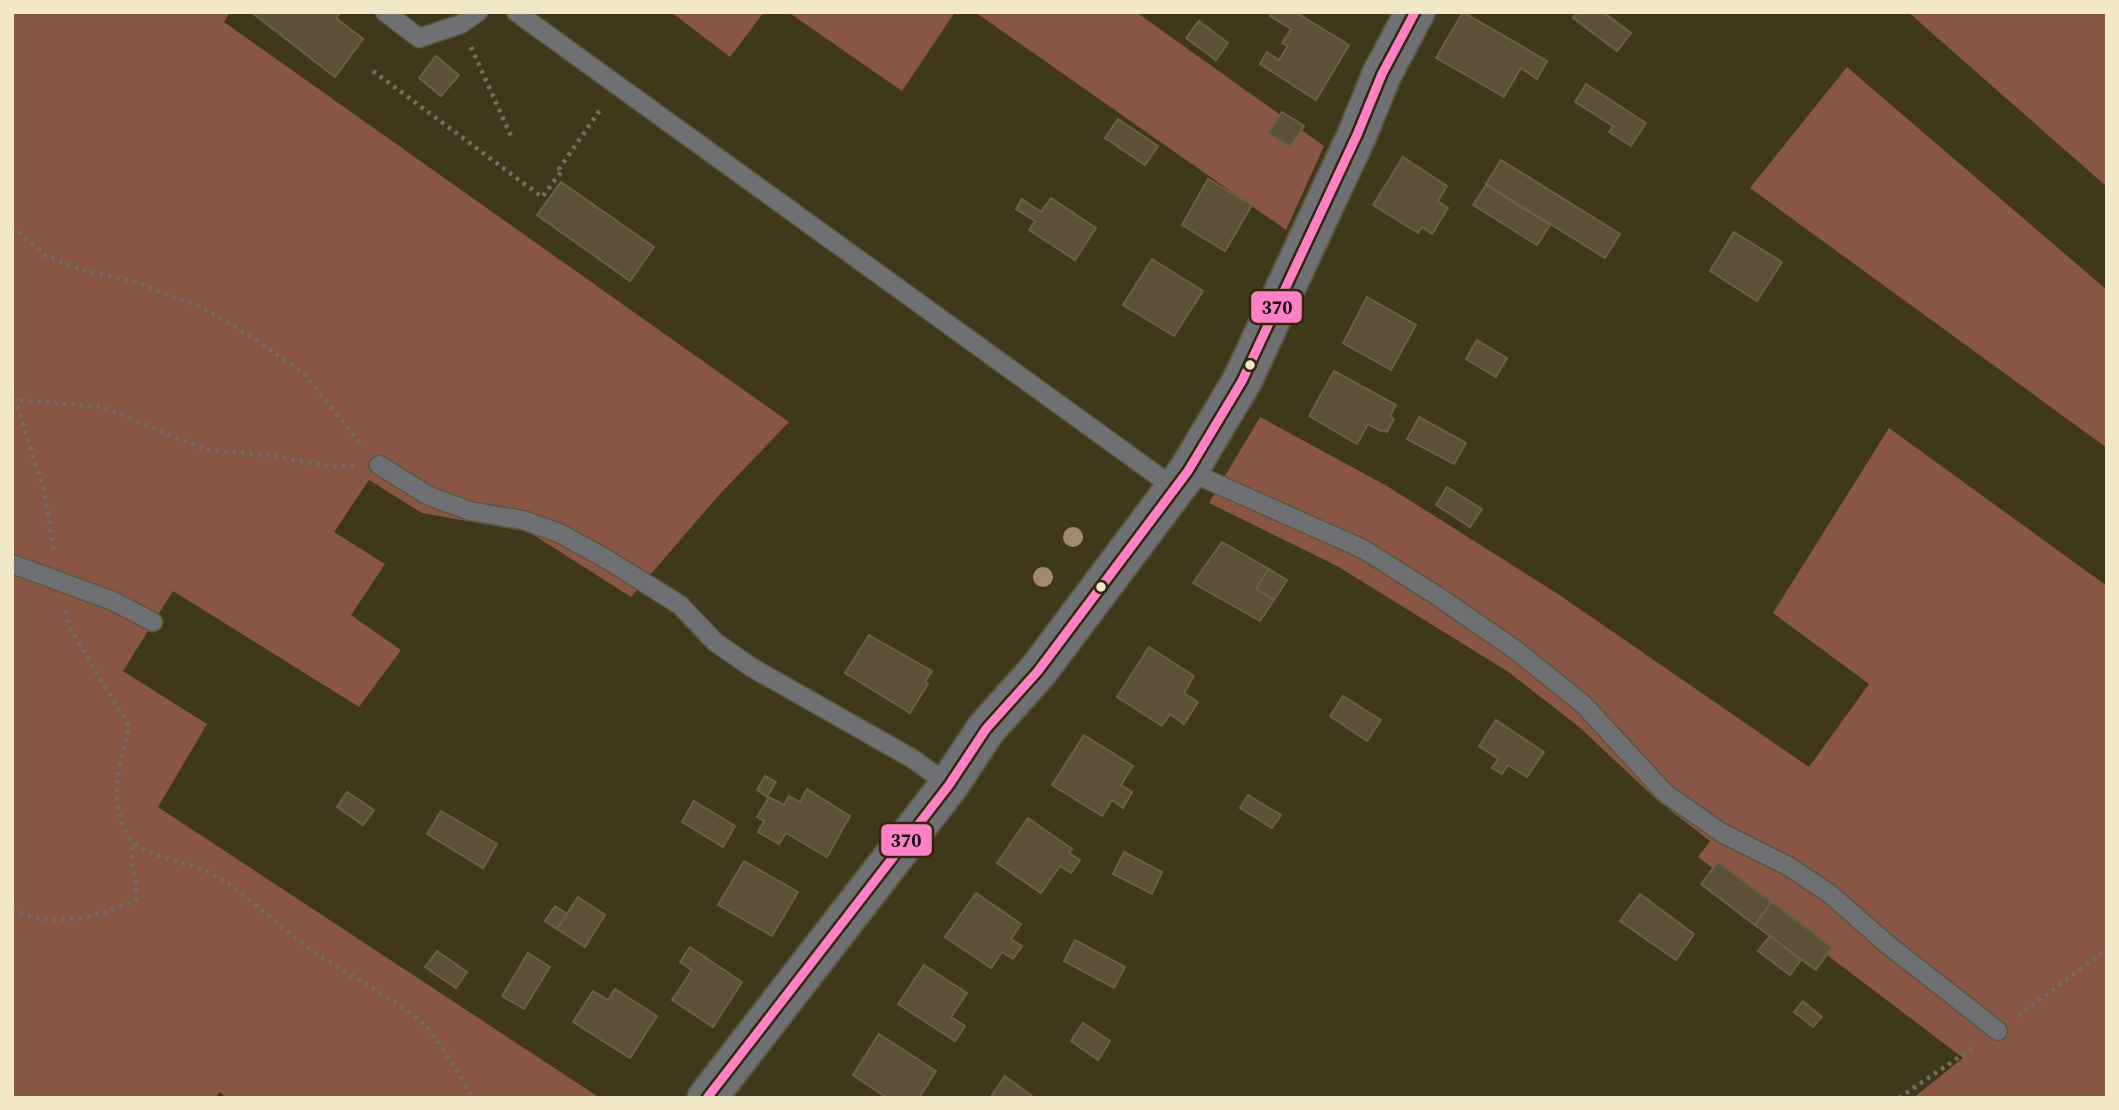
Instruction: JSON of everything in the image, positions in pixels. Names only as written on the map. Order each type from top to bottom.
[{"type":"street","points":[[707,1098],[949,785],[986,729],[1038,671],[1182,480],[1242,381],[1357,135],[1382,75],[1415,12]]},
{"type":"lane","points":[[385,12],[419,38],[461,24],[478,12]]},
{"type":"lane","points":[[516,12],[1182,480],[1363,549],[1457,609],[1517,651],[1583,704],[1665,793],[1722,833],[1788,866],[1830,894],[1887,944],[1998,1031]]},
{"type":"lane","points":[[379,466],[429,496],[470,511],[523,520],[559,533],[603,557],[680,605],[715,642],[751,667],[913,759],[949,785]]},
{"type":"lane","points":[[12,564],[113,601],[153,622]]},
{"type":"path","points":[[461,24],[511,136]]},
{"type":"path","points":[[373,71],[542,197],[618,85]]},
{"type":"path","points":[[12,226],[46,256],[87,271],[138,283],[203,308],[255,339],[303,373],[379,466]]},
{"type":"path","points":[[12,390],[44,490],[57,580],[71,630],[128,726],[116,804],[122,824],[133,843],[154,854],[207,872],[235,890],[306,946],[421,1021],[466,1083],[472,1098]]},
{"type":"path","points":[[14,400],[103,407],[206,450],[268,455],[333,467],[379,466]]},
{"type":"path","points":[[12,909],[44,919],[84,918],[121,907],[136,899],[136,881],[131,862],[133,843]]},
{"type":"path","points":[[1899,1098],[1998,1031],[2107,949]]},
{"type":"shaded area","points":[[12,12],[230,12],[224,22],[789,422],[719,495],[631,597],[529,532],[422,513],[369,480],[334,532],[385,564],[351,615],[401,650],[359,707],[173,591],[123,671],[207,724],[158,807],[600,1098],[227,1098],[220,1092],[215,1098],[12,1098]]},
{"type":"shaded area","points":[[671,12],[764,12],[730,57]]},
{"type":"shaded area","points":[[788,12],[955,12],[902,91]]},
{"type":"shaded area","points":[[975,12],[1136,12],[1324,146],[1286,230]]},
{"type":"shaded area","points":[[1908,12],[2107,12],[2107,187]]},
{"type":"shaded area","points":[[1847,67],[2107,290],[2107,448],[1750,188]]},
{"type":"shaded area","points":[[1260,417],[1387,486],[1558,594],[1809,767],[1869,684],[1773,613],[1889,428],[2107,586],[2107,1095],[2103,1098],[1913,1098],[1963,1058],[1698,857],[1710,841],[1657,800],[1578,726],[1507,671],[1337,566],[1209,503]]},
{"type":"building","points":[[251,12],[337,12],[339,14],[336,18],[363,39],[335,77]]},
{"type":"building","points":[[1272,12],[1295,12],[1349,45],[1316,100],[1260,64],[1267,52],[1279,60],[1288,46],[1282,43],[1291,29],[1270,16]]},
{"type":"building","points":[[1463,12],[1547,61],[1537,79],[1521,68],[1504,97],[1436,58]]},
{"type":"building","points":[[1578,12],[1603,12],[1631,33],[1617,51],[1573,18]]},
{"type":"building","points":[[1199,21],[1228,43],[1216,60],[1186,38]]},
{"type":"building","points":[[436,56],[459,75],[441,96],[419,78]]},
{"type":"building","points":[[1586,84],[1646,123],[1631,146],[1609,132],[1613,126],[1575,102]]},
{"type":"building","points":[[1282,112],[1304,126],[1290,147],[1268,133]]},
{"type":"building","points":[[1118,119],[1158,146],[1145,165],[1105,138]]},
{"type":"building","points":[[1403,157],[1447,186],[1438,201],[1448,208],[1432,234],[1422,227],[1418,233],[1373,205]]},
{"type":"building","points":[[1501,160],[1620,234],[1605,258],[1486,184]]},
{"type":"building","points":[[1208,179],[1252,205],[1225,251],[1182,225]]},
{"type":"building","points":[[561,182],[654,247],[630,281],[537,215]]},
{"type":"building","points":[[1486,185],[1550,225],[1537,245],[1473,205]]},
{"type":"building","points":[[1051,198],[1096,228],[1075,260],[1029,230],[1035,221],[1016,209],[1022,199],[1041,212]]},
{"type":"building","points":[[1734,232],[1782,262],[1757,301],[1710,271]]},
{"type":"building","points":[[1152,259],[1203,291],[1174,336],[1123,305]]},
{"type":"building","points":[[1367,297],[1416,325],[1391,370],[1343,343]]},
{"type":"building","points":[[1477,340],[1507,358],[1496,377],[1466,359]]},
{"type":"building","points":[[1334,371],[1396,405],[1390,416],[1394,419],[1387,432],[1368,424],[1357,444],[1309,416]]},
{"type":"building","points":[[1419,417],[1466,443],[1454,464],[1407,439]]},
{"type":"building","points":[[1447,487],[1482,509],[1470,527],[1436,505]]},
{"type":"building","points":[[1222,542],[1269,569],[1256,589],[1274,600],[1260,621],[1193,583]]},
{"type":"building","points":[[1269,569],[1287,580],[1274,600],[1256,589]]},
{"type":"building","points":[[869,635],[932,671],[925,682],[928,684],[910,713],[845,673]]},
{"type":"building","points":[[1149,647],[1194,676],[1184,693],[1198,702],[1184,724],[1170,714],[1162,726],[1117,697]]},
{"type":"building","points":[[1343,696],[1381,720],[1367,741],[1330,716]]},
{"type":"building","points":[[1496,720],[1544,752],[1527,777],[1508,765],[1502,774],[1492,768],[1498,759],[1479,746]]},
{"type":"building","points":[[1084,735],[1133,766],[1121,785],[1132,792],[1123,808],[1112,800],[1102,816],[1052,785]]},
{"type":"building","points":[[765,776],[776,782],[767,797],[757,790]]},
{"type":"building","points":[[807,789],[850,816],[827,857],[786,833],[779,844],[758,832],[764,821],[757,817],[769,797],[784,805],[789,796],[800,802]]},
{"type":"building","points":[[347,792],[374,810],[363,825],[337,807]]},
{"type":"building","points":[[1248,795],[1281,815],[1272,828],[1240,808]]},
{"type":"building","points":[[694,801],[735,826],[723,847],[682,822]]},
{"type":"building","points":[[441,811],[497,844],[483,868],[427,834]]},
{"type":"building","points":[[1028,818],[1072,849],[1069,853],[1080,860],[1071,873],[1060,866],[1041,893],[997,863]]},
{"type":"building","points":[[1124,852],[1162,872],[1152,894],[1113,874]]},
{"type":"building","points":[[744,861],[798,892],[772,936],[718,905]]},
{"type":"building","points":[[1718,862],[1772,902],[1755,925],[1701,884]]},
{"type":"building","points":[[976,893],[1021,924],[1011,939],[1022,946],[1013,959],[1002,952],[991,968],[945,937]]},
{"type":"building","points":[[1640,894],[1694,934],[1676,960],[1620,921]]},
{"type":"building","points":[[578,897],[605,915],[585,947],[557,929]]},
{"type":"building","points":[[1772,902],[1832,947],[1816,970],[1755,925]]},
{"type":"building","points":[[555,906],[567,914],[557,929],[545,921]]},
{"type":"building","points":[[1770,936],[1801,960],[1790,975],[1758,951]]},
{"type":"building","points":[[1075,940],[1125,967],[1114,988],[1064,961]]},
{"type":"building","points":[[690,947],[742,982],[713,1027],[672,1000],[692,970],[680,962]]},
{"type":"building","points":[[437,951],[467,972],[456,988],[425,967]]},
{"type":"building","points":[[528,953],[550,967],[524,1009],[502,996]]},
{"type":"building","points":[[924,965],[967,993],[951,1017],[965,1026],[955,1041],[898,1004]]},
{"type":"building","points":[[615,989],[657,1016],[630,1058],[573,1022],[593,991],[608,1000]]},
{"type":"building","points":[[1803,1001],[1822,1017],[1813,1027],[1794,1012]]},
{"type":"building","points":[[1083,1023],[1110,1041],[1098,1060],[1071,1041]]},
{"type":"building","points":[[879,1034],[936,1071],[919,1098],[887,1098],[853,1075]]},
{"type":"building","points":[[1005,1076],[1032,1096],[1031,1098],[990,1098]]},
{"type":"transit line","name":"370","points":[[707,1098],[949,785],[986,729],[1038,671],[1188,471],[1242,381],[1357,135],[1382,74],[1415,12]]}]
